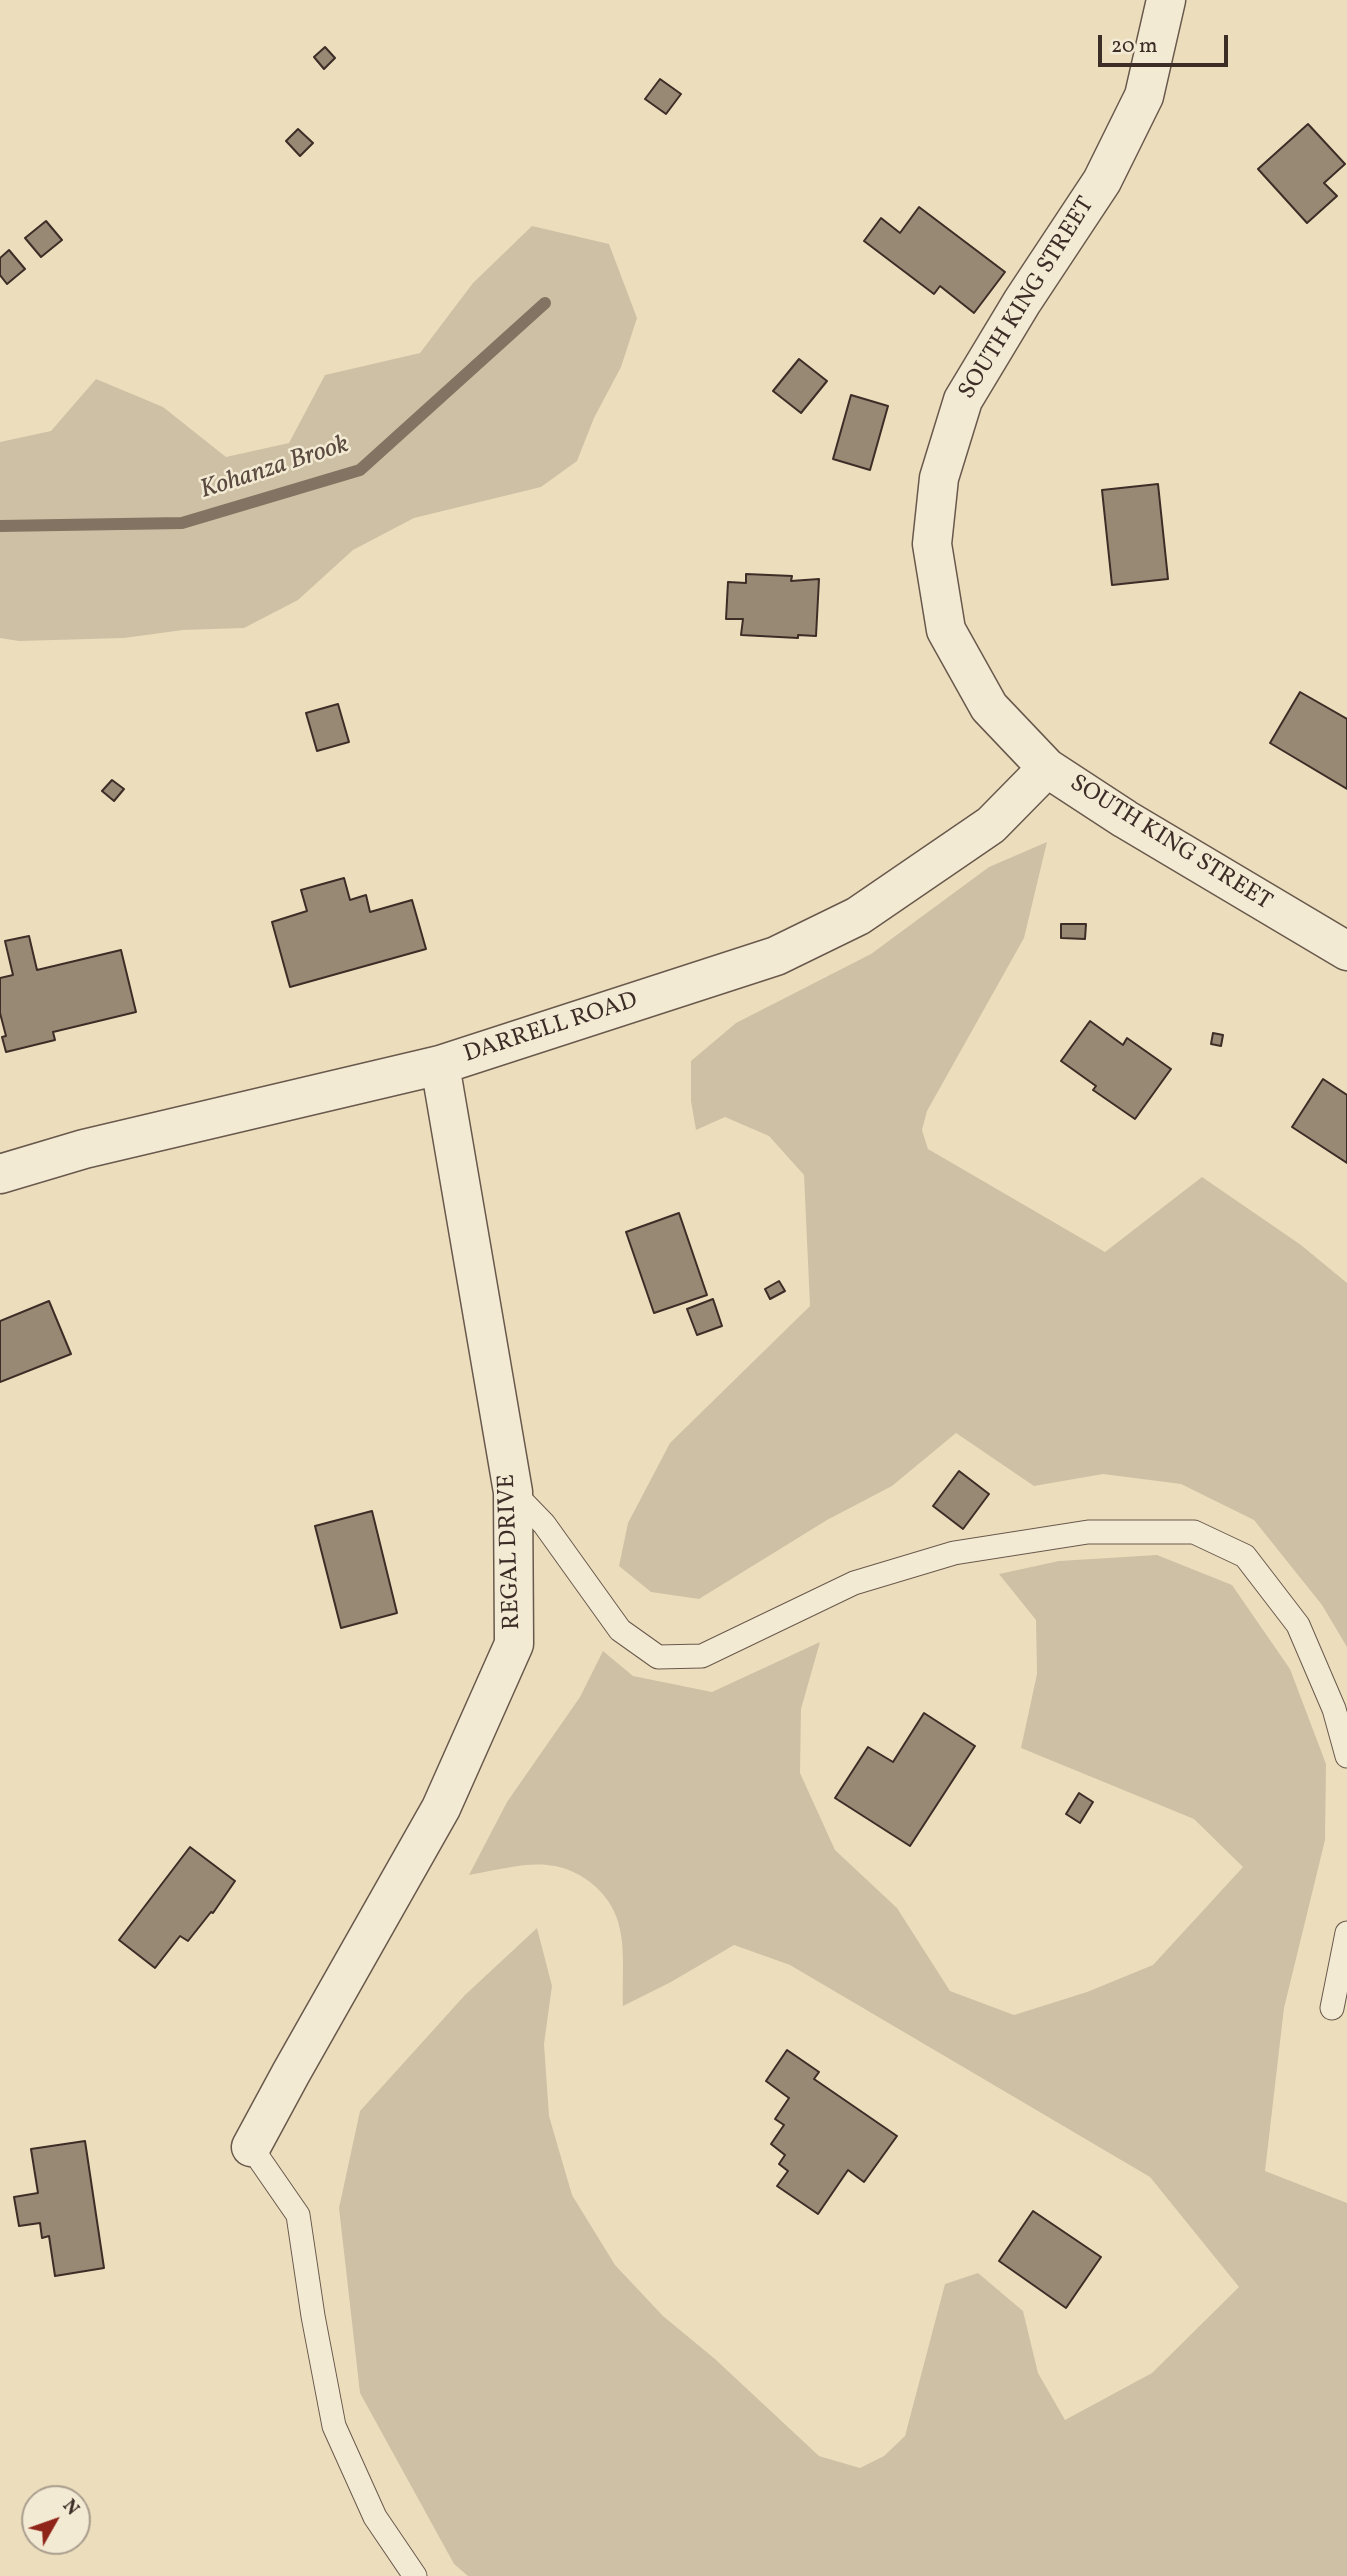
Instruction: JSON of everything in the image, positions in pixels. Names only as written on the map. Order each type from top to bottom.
[{"type":"street","name":"SOUTH KING STREET","points":[[1166,0],[1144,96],[1102,181],[1022,302],[963,400],[939,478],[932,544],[946,630],[989,707],[1047,768],[1125,819],[1347,951]]},
{"type":"street","name":"DARRELL ROAD","points":[[0,1174],[84,1149],[440,1065],[776,956],[858,916],[991,825],[1047,768]]},
{"type":"street","name":"REGAL DRIVE","points":[[251,2147],[290,2073],[441,1808],[514,1644],[513,1492],[440,1065]]},
{"type":"lane","points":[[513,1492],[544,1524],[620,1630],[658,1657],[702,1656],[854,1583],[954,1553],[1088,1532],[1194,1532],[1245,1556],[1298,1625],[1334,1709],[1347,1756]]},
{"type":"lane","points":[[1332,2008],[1347,1933]]},
{"type":"lane","points":[[251,2147],[298,2215],[313,2316],[334,2426],[375,2517],[415,2576]]},
{"type":"shaded area","points":[[532,226],[609,244],[637,318],[621,367],[594,418],[577,461],[541,487],[414,518],[353,550],[298,600],[244,628],[183,630],[124,638],[19,641],[0,638],[0,442],[51,431],[96,379],[163,407],[226,457],[289,443],[325,375],[420,353],[473,283]]},
{"type":"shaded area","points":[[1047,842],[1024,938],[927,1111],[922,1130],[928,1149],[1105,1252],[1202,1177],[1301,1245],[1347,1283],[1347,1647],[1322,1605],[1254,1520],[1181,1484],[1103,1474],[1034,1486],[956,1433],[892,1486],[827,1520],[699,1599],[651,1592],[619,1566],[628,1523],[670,1443],[810,1306],[804,1175],[769,1136],[725,1117],[696,1130],[691,1101],[691,1061],[736,1023],[871,954],[989,867]]},
{"type":"shaded area","points":[[1157,1555],[1232,1585],[1290,1669],[1326,1764],[1325,1840],[1284,2008],[1265,2171],[1347,2203],[1347,2576],[468,2576],[454,2564],[360,2393],[339,2208],[360,2111],[465,1995],[537,1928],[552,1986],[544,2044],[549,2116],[572,2195],[615,2265],[663,2316],[715,2359],[819,2456],[860,2468],[884,2456],[905,2436],[945,2284],[978,2273],[1023,2311],[1038,2373],[1065,2420],[1152,2373],[1239,2287],[1150,2177],[790,1965],[734,1945],[623,2006],[622,1938],[619,1924],[612,1907],[597,1888],[582,1876],[551,1866],[520,1866],[469,1875],[507,1802],[580,1697],[603,1651],[633,1676],[712,1692],[820,1642],[801,1709],[800,1773],[835,1850],[897,1908],[950,1991],[1014,2015],[1087,1992],[1153,1965],[1243,1867],[1194,1819],[1021,1748],[1037,1674],[1036,1620],[999,1574],[1059,1561]]},
{"type":"building","points":[[325,47],[335,58],[324,69],[314,57]]},
{"type":"building","points":[[660,79],[681,94],[666,114],[645,99]]},
{"type":"building","points":[[1308,124],[1345,164],[1324,183],[1337,196],[1307,223],[1258,169]]},
{"type":"building","points":[[298,129],[313,143],[300,156],[286,141]]},
{"type":"building","points":[[919,207],[1005,272],[974,313],[940,286],[934,294],[864,241],[881,218],[900,233]]},
{"type":"building","points":[[46,221],[62,240],[41,257],[25,238]]},
{"type":"building","points":[[9,250],[25,269],[7,284],[0,275],[0,258]]},
{"type":"building","points":[[799,359],[827,381],[801,413],[773,391]]},
{"type":"building","points":[[851,395],[888,406],[870,470],[833,459]]},
{"type":"building","points":[[1158,484],[1168,579],[1112,585],[1102,490]]},
{"type":"building","points":[[746,574],[792,576],[791,581],[819,579],[816,636],[798,635],[798,638],[741,635],[743,619],[726,619],[728,582],[746,583]]},
{"type":"building","points":[[1300,692],[1347,719],[1347,789],[1270,743]]},
{"type":"building","points":[[338,704],[349,742],[317,751],[306,713]]},
{"type":"building","points":[[112,780],[124,789],[114,801],[102,791]]},
{"type":"building","points":[[344,878],[350,900],[366,895],[370,912],[412,900],[426,949],[290,987],[272,922],[307,911],[301,890]]},
{"type":"building","points":[[1061,924],[1086,924],[1085,939],[1061,938]]},
{"type":"building","points":[[29,936],[37,970],[121,950],[136,1012],[53,1032],[55,1040],[6,1052],[2,1037],[6,1036],[0,1013],[0,978],[13,975],[5,941]]},
{"type":"building","points":[[1090,1021],[1123,1045],[1127,1038],[1171,1069],[1135,1119],[1093,1090],[1096,1086],[1061,1061]]},
{"type":"building","points":[[1213,1033],[1223,1035],[1221,1046],[1211,1044]]},
{"type":"building","points":[[1323,1079],[1347,1095],[1347,1163],[1292,1127]]},
{"type":"building","points":[[679,1213],[707,1295],[654,1313],[626,1232]]},
{"type":"building","points":[[779,1281],[785,1291],[770,1299],[765,1289]]},
{"type":"building","points":[[713,1299],[722,1326],[697,1335],[687,1309]]},
{"type":"building","points":[[49,1301],[71,1354],[0,1382],[0,1321]]},
{"type":"building","points":[[959,1471],[989,1494],[963,1529],[933,1506]]},
{"type":"building","points":[[372,1511],[397,1613],[341,1628],[315,1526]]},
{"type":"building","points":[[924,1713],[975,1746],[910,1846],[835,1798],[868,1747],[893,1762]]},
{"type":"building","points":[[1079,1793],[1093,1802],[1080,1823],[1066,1814]]},
{"type":"building","points":[[190,1847],[235,1881],[213,1913],[211,1912],[188,1941],[180,1936],[155,1968],[119,1940]]},
{"type":"building","points":[[787,2050],[819,2072],[814,2079],[897,2136],[864,2182],[848,2170],[818,2214],[777,2186],[788,2171],[779,2164],[785,2155],[771,2144],[784,2125],[775,2119],[789,2098],[766,2081]]},
{"type":"building","points":[[85,2141],[104,2268],[55,2276],[49,2236],[42,2238],[40,2223],[19,2226],[14,2197],[38,2193],[31,2149]]},
{"type":"building","points":[[1033,2211],[1101,2257],[1066,2308],[999,2261]]},
{"type":"waterway","name":"Kohanza Brook","points":[[0,526],[182,523],[360,470],[545,303]]}]
